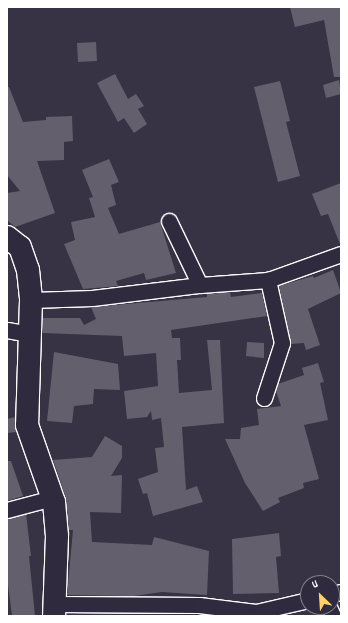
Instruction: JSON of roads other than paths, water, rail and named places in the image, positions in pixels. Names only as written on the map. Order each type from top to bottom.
[{"type":"street","points":[[169,221],[200,284]]},
{"type":"street","points":[[7,236],[20,247],[26,262],[31,300],[27,424],[52,498],[57,536],[55,610],[256,612],[300,602]]},
{"type":"street","points":[[31,300],[92,298],[200,284],[268,280],[341,254]]},
{"type":"street","points":[[264,398],[282,343],[268,280]]},
{"type":"street","points":[[7,330],[30,334]]},
{"type":"street","points":[[7,510],[52,498]]}]
